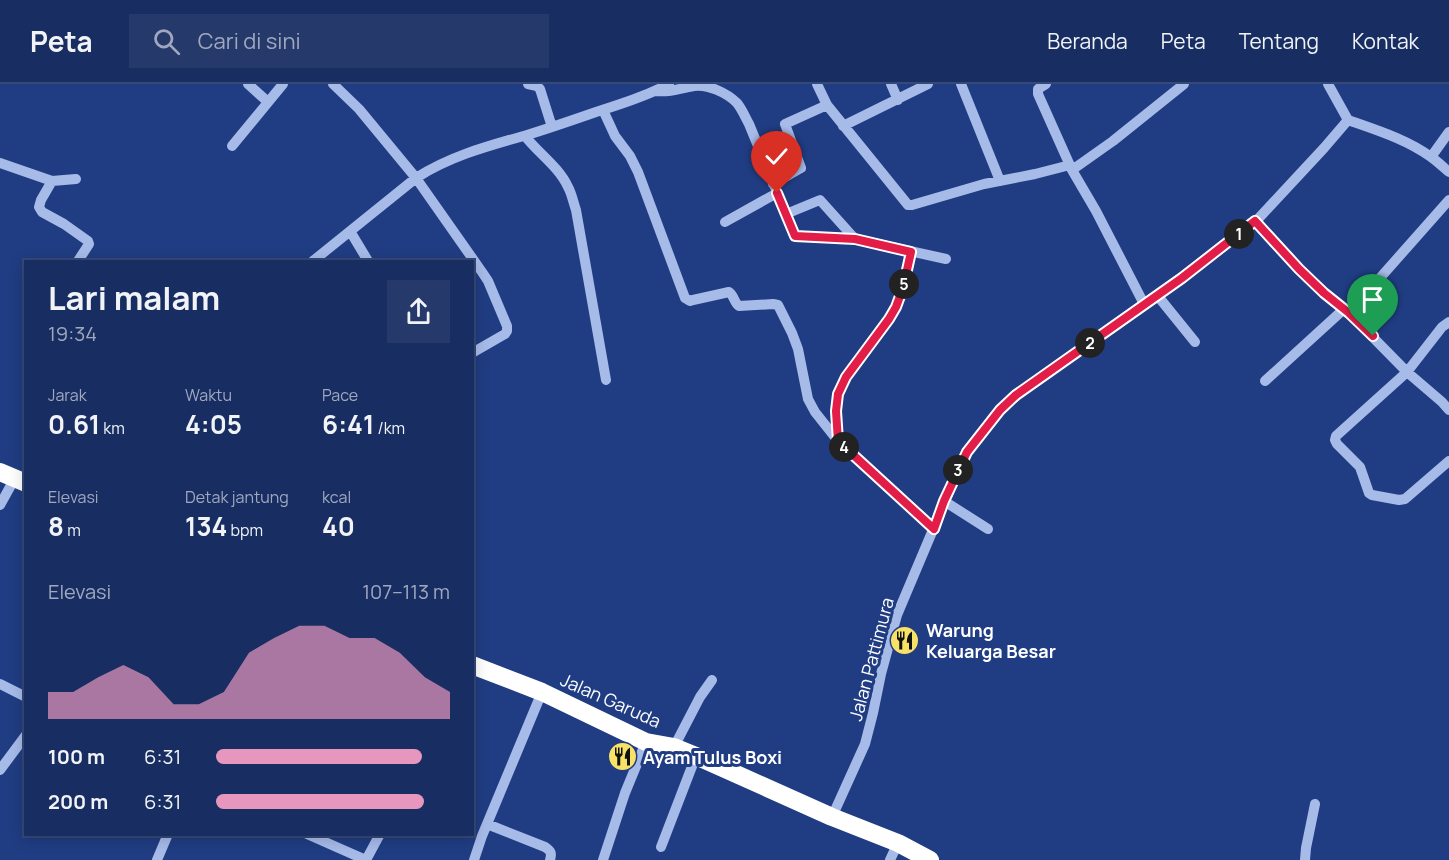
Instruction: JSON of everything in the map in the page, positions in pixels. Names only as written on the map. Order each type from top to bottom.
[{"type":"highway","name":"Jalan Garuda","points":[[474,665],[542,692],[646,742],[674,747],[696,756],[832,817],[898,843],[930,860]]},
{"type":"street","points":[[248,84],[268,102]]},
{"type":"street","points":[[232,146],[283,84]]},
{"type":"street","points":[[333,84],[359,109],[416,178],[474,260]]},
{"type":"street","points":[[528,84],[540,89],[552,127]]},
{"type":"street","points":[[314,260],[431,168],[454,158],[603,110],[669,84]]},
{"type":"street","points":[[817,84],[827,105],[908,205],[984,184],[1071,167],[1113,141],[1184,84]]},
{"type":"street","points":[[891,84],[898,100]]},
{"type":"street","points":[[843,126],[928,84]]},
{"type":"street","points":[[961,84],[1000,181]]},
{"type":"street","points":[[1046,84],[1037,92],[1071,167],[1144,304]]},
{"type":"street","points":[[1328,84],[1348,120],[1409,144],[1431,157],[1449,172]]},
{"type":"street","points":[[652,89],[668,92],[697,85],[719,91],[736,102],[749,124],[795,236],[855,239],[909,257],[946,259]]},
{"type":"street","points":[[725,222],[801,168],[785,124],[827,105]]},
{"type":"street","points":[[603,110],[615,136],[630,156],[638,172],[685,298],[690,301],[729,292],[739,306],[778,305],[798,349],[811,406],[838,441],[934,529]]},
{"type":"street","name":"Jalan Pattimura","points":[[832,817],[865,744],[880,674],[897,615],[967,452],[1000,410],[1016,395],[1182,278],[1255,221],[1348,120]]},
{"type":"street","points":[[1431,157],[1449,132]]},
{"type":"street","points":[[525,136],[558,171],[569,187],[576,210],[606,380]]},
{"type":"street","points":[[0,163],[52,181],[76,179]]},
{"type":"street","points":[[52,181],[41,200],[40,210],[88,240],[89,244],[79,260]]},
{"type":"street","points":[[786,214],[820,200],[855,239]]},
{"type":"street","points":[[1265,381],[1346,311],[1449,200]]},
{"type":"street","points":[[1255,221],[1299,269],[1449,410]]},
{"type":"street","points":[[350,231],[367,260]]},
{"type":"street","points":[[838,441],[836,411],[838,394],[846,377],[896,307],[903,288],[909,257]]},
{"type":"street","points":[[474,261],[488,281],[507,326],[505,334],[474,352]]},
{"type":"street","points":[[1157,295],[1195,342]]},
{"type":"street","points":[[1449,322],[1442,327],[1407,372],[1335,438],[1335,442],[1360,467],[1369,493],[1399,501],[1408,498],[1449,461]]},
{"type":"street","points":[[0,505],[13,478]]},
{"type":"street","points":[[944,501],[988,529]]},
{"type":"street","points":[[674,747],[700,697],[712,680]]},
{"type":"street","points":[[0,684],[24,696]]},
{"type":"street","points":[[474,860],[542,692]]},
{"type":"street","points":[[0,770],[24,738]]},
{"type":"street","points":[[603,860],[625,793],[646,742]]},
{"type":"street","points":[[661,847],[696,756]]},
{"type":"street","points":[[1305,860],[1315,804]]},
{"type":"street","points":[[487,825],[545,847],[551,852],[550,860]]},
{"type":"street","points":[[157,860],[167,836]]},
{"type":"street","points":[[312,836],[366,860],[379,836]]},
{"type":"street","points":[[890,860],[898,843]]},
{"type":"place","name":"Warung Keluarga Besar","points":[[905,640]]},
{"type":"place","name":"Ayam Tulus Boxi","points":[[622,757]]},
{"type":"route","points":[[777,193],[795,236],[855,239],[911,252],[896,307],[846,377],[838,394],[836,411],[838,441],[934,529],[944,501],[967,452],[1000,410],[1016,395],[1182,278],[1255,221],[1299,269],[1373,336]]}]
